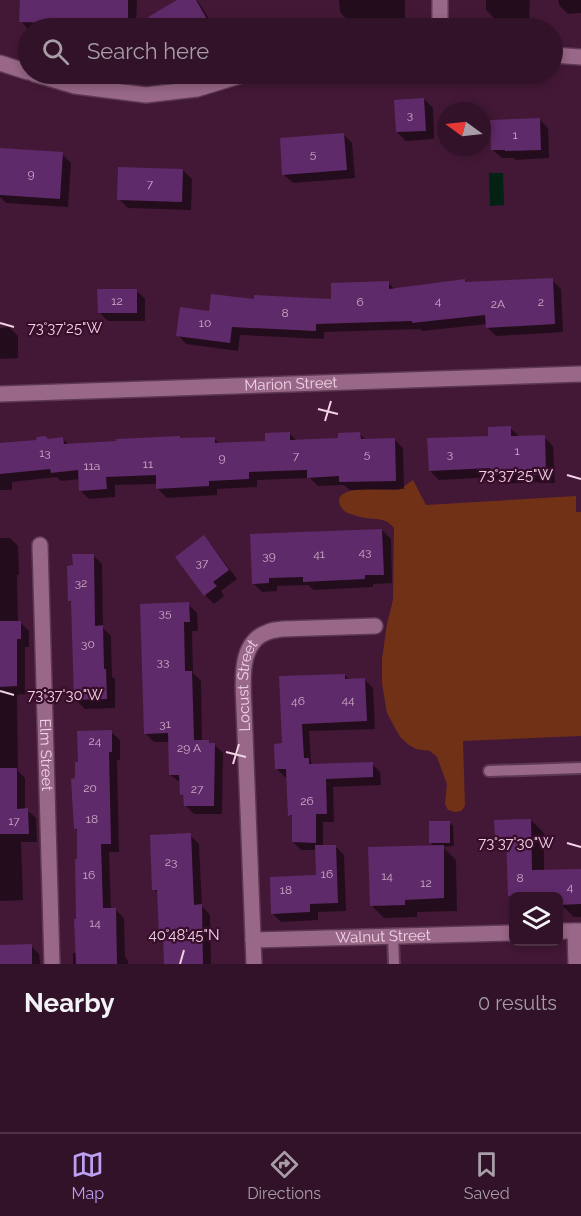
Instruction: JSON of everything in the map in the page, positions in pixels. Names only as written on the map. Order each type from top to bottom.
[{"type":"street","points":[[440,0],[440,18]]},
{"type":"street","points":[[563,56],[581,57]]},
{"type":"street","points":[[0,63],[18,69]]},
{"type":"street","points":[[68,84],[146,95],[211,84]]},
{"type":"street","name":"Marion Street","points":[[0,394],[581,374]]},
{"type":"street","name":"Elm Street","points":[[40,545],[52,964]]},
{"type":"street","name":"Locust Street","points":[[254,964],[244,708],[245,658],[254,640],[269,631],[375,626]]},
{"type":"street","points":[[576,964],[578,931]]},
{"type":"street","name":"Walnut Street","points":[[253,940],[509,933]]},
{"type":"lane","points":[[489,771],[581,768]]},
{"type":"lane","points":[[393,936],[394,964]]},
{"type":"shaded area","points":[[489,173],[503,173],[504,205],[490,206]]},
{"type":"shaded area","points":[[413,480],[426,505],[576,496],[576,512],[581,512],[581,736],[463,741],[465,806],[461,811],[455,812],[448,810],[445,804],[447,784],[437,757],[430,751],[416,749],[401,738],[387,713],[382,683],[382,659],[393,600],[394,528],[384,521],[363,518],[343,510],[339,499],[343,494],[351,491],[397,490]]},
{"type":"building","points":[[20,0],[128,0],[128,18],[19,18]]},
{"type":"building","points":[[177,0],[196,0],[206,18],[149,18]]},
{"type":"building","points":[[424,98],[426,131],[396,132],[394,100]]},
{"type":"building","points":[[540,118],[541,150],[491,150],[491,120]]},
{"type":"building","points":[[344,133],[347,170],[282,175],[280,138]]},
{"type":"building","points":[[0,148],[63,152],[60,199],[0,195]]},
{"type":"building","points":[[118,167],[183,169],[182,202],[117,200]]},
{"type":"building","points":[[553,278],[555,324],[486,328],[485,315],[412,323],[412,321],[316,324],[316,331],[232,327],[230,343],[176,336],[180,307],[209,311],[211,294],[254,299],[254,295],[331,299],[331,283],[389,281],[389,289],[465,279],[465,282]]},
{"type":"building","points":[[97,289],[137,289],[137,313],[98,313]]},
{"type":"building","points":[[511,426],[511,436],[545,435],[546,474],[490,475],[490,468],[429,471],[427,438],[488,436],[488,427]]},
{"type":"building","points":[[290,432],[290,440],[338,438],[338,433],[360,432],[361,439],[395,438],[396,481],[339,482],[339,476],[307,478],[307,470],[249,472],[249,479],[209,481],[209,486],[156,489],[156,475],[106,477],[107,489],[79,491],[78,470],[51,473],[50,469],[0,474],[0,443],[36,440],[37,437],[45,436],[48,439],[63,437],[64,444],[180,436],[180,438],[215,437],[215,443],[265,441],[265,433]]},
{"type":"building","points":[[382,529],[384,575],[365,575],[365,579],[303,582],[303,577],[269,578],[269,583],[252,584],[250,534]]},
{"type":"building","points":[[204,535],[229,570],[213,582],[217,586],[204,596],[175,557]]},
{"type":"building","points":[[72,554],[94,554],[95,626],[103,625],[107,699],[74,700],[71,601],[68,601],[67,566],[73,565]]},
{"type":"building","points":[[189,602],[190,622],[184,622],[185,671],[192,671],[194,740],[209,740],[209,743],[215,743],[214,806],[184,806],[183,795],[180,795],[179,775],[169,775],[168,733],[144,734],[140,604]]},
{"type":"building","points":[[0,621],[21,621],[21,639],[17,639],[17,686],[0,687]]},
{"type":"building","points":[[345,674],[345,679],[365,678],[367,721],[302,724],[304,758],[309,758],[309,764],[373,762],[373,777],[326,779],[327,814],[316,814],[316,843],[292,842],[292,815],[288,816],[286,769],[275,769],[274,744],[282,743],[279,676]]},
{"type":"building","points":[[112,730],[112,752],[109,752],[111,844],[101,844],[103,908],[116,908],[117,964],[76,964],[74,919],[76,919],[77,829],[74,829],[71,779],[75,778],[75,762],[78,762],[77,731]]},
{"type":"building","points":[[0,768],[17,768],[17,809],[28,808],[29,834],[0,834]]},
{"type":"building","points":[[531,819],[532,870],[581,869],[581,904],[563,905],[563,892],[509,892],[508,896],[506,837],[495,838],[494,820]]},
{"type":"building","points":[[429,821],[450,821],[450,843],[429,843]]},
{"type":"building","points":[[191,833],[194,905],[202,904],[203,964],[164,964],[163,934],[159,934],[157,890],[152,890],[150,835]]},
{"type":"building","points":[[315,845],[336,845],[338,903],[310,904],[310,912],[271,914],[270,877],[316,875]]},
{"type":"building","points":[[444,845],[444,898],[405,900],[405,905],[370,906],[368,847]]},
{"type":"building","points":[[32,944],[32,964],[0,964],[0,945]]}]
